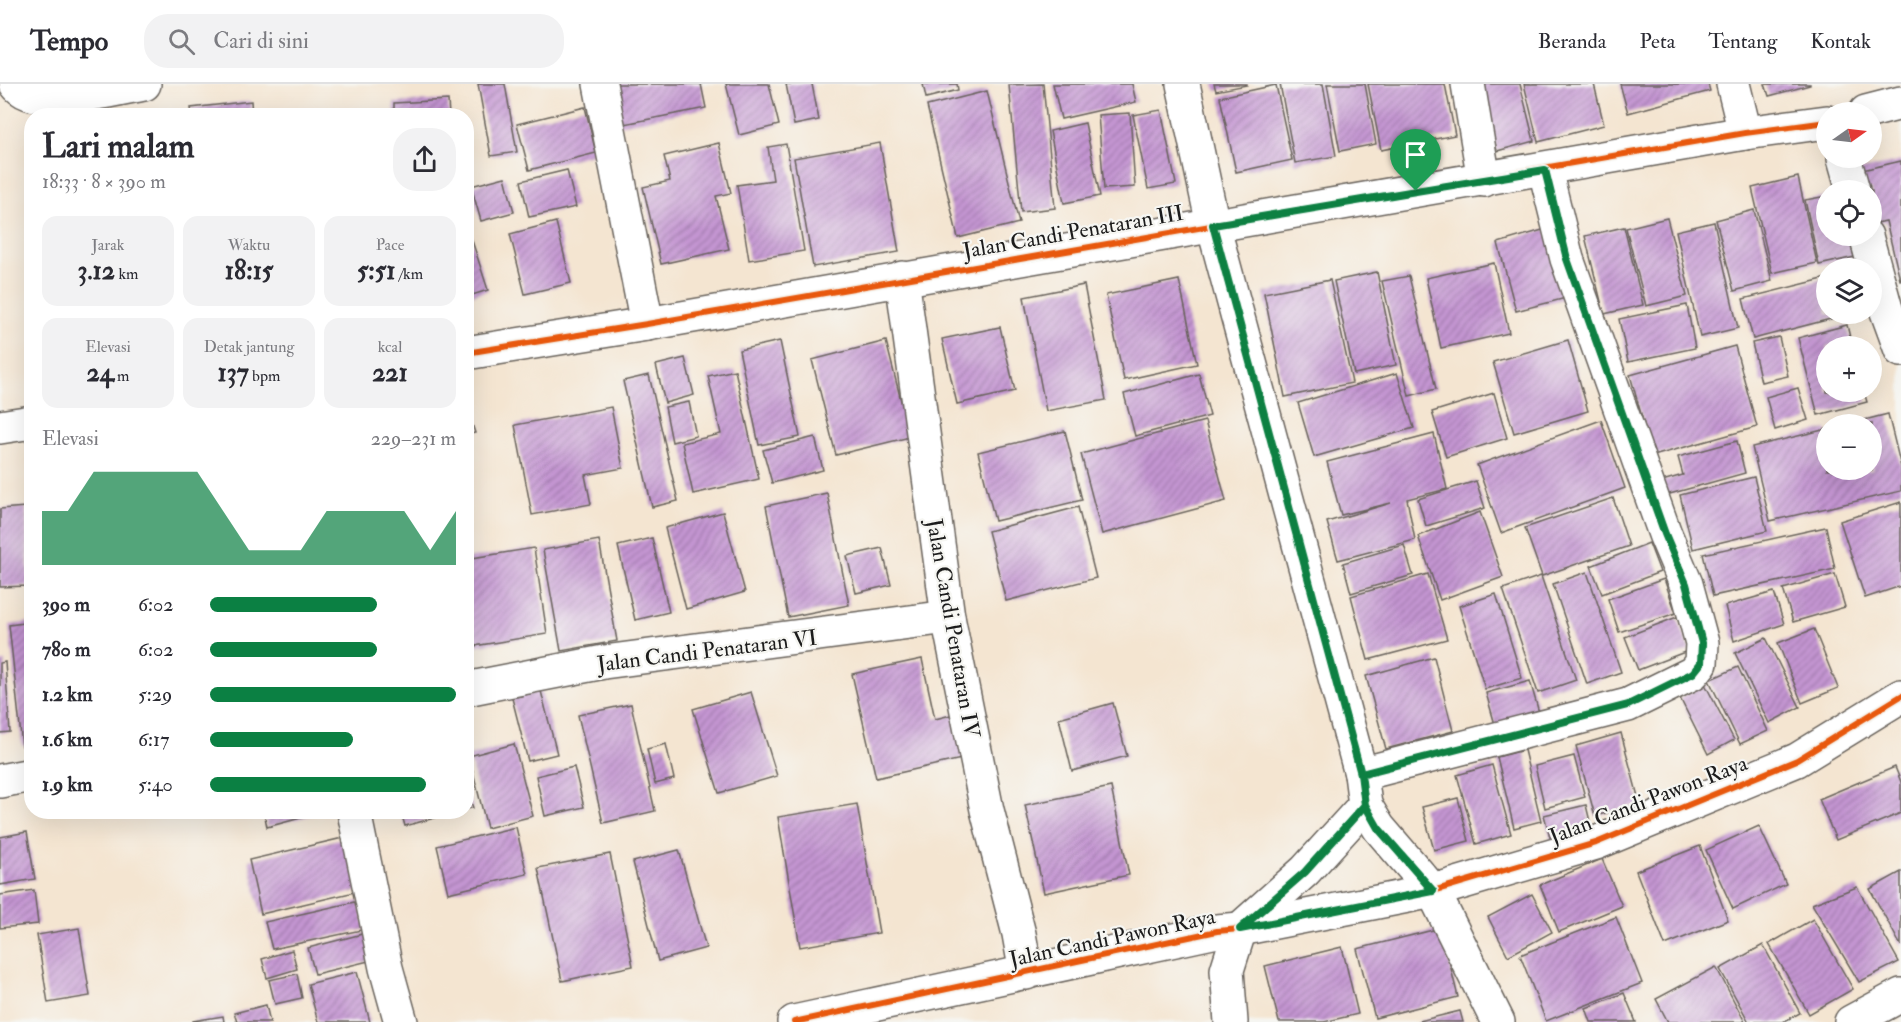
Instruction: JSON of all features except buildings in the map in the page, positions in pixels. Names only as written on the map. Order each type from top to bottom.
[{"type":"street","points":[[20,88],[43,98],[144,84]]},
{"type":"street","points":[[600,84],[647,324]]},
{"type":"street","points":[[1183,84],[1213,225],[1363,789],[1378,828],[1433,891],[1498,1022]]},
{"type":"street","points":[[1468,84],[1484,180]]},
{"type":"street","points":[[1733,84],[1746,133]]},
{"type":"street","points":[[1882,108],[1901,103]]},
{"type":"street","name":"Jalan Candi Penataran III","points":[[474,352],[1545,170],[1746,133],[1816,123]]},
{"type":"street","points":[[1232,1022],[1227,970],[1240,929],[1305,872],[1363,789],[1628,705],[1693,673],[1701,663],[1702,643],[1686,584],[1665,534],[1567,259],[1545,170]]},
{"type":"street","points":[[1869,246],[1886,309],[1901,350]]},
{"type":"street","name":"Jalan Candi Penataran IV","points":[[902,278],[948,617],[987,810],[1019,934],[1026,973]]},
{"type":"street","points":[[0,427],[24,423]]},
{"type":"street","name":"Jalan Candi Penataran VI","points":[[474,687],[604,662],[948,617]]},
{"type":"street","name":"Jalan Candi Pawon Raya","points":[[794,1022],[1217,931],[1240,929],[1433,891],[1596,843],[1797,760],[1901,696]]},
{"type":"street","points":[[0,781],[24,776]]},
{"type":"street","points":[[355,819],[386,968],[401,1022]]},
{"type":"street","points":[[1851,1022],[1901,995]]},
{"type":"cycle path","points":[[474,352],[647,324],[1745,133],[1816,123]]},
{"type":"cycle path","points":[[794,1022],[1217,931],[1240,929],[1433,891],[1596,843],[1797,760],[1901,696]]},
{"type":"route","points":[[1416,191],[1213,225],[1361,774],[1365,805],[1378,828],[1433,891],[1240,929],[1305,872],[1365,805],[1361,774],[1628,705],[1693,673],[1701,663],[1702,643],[1686,584],[1665,534],[1567,259],[1545,170],[1416,191]]}]
